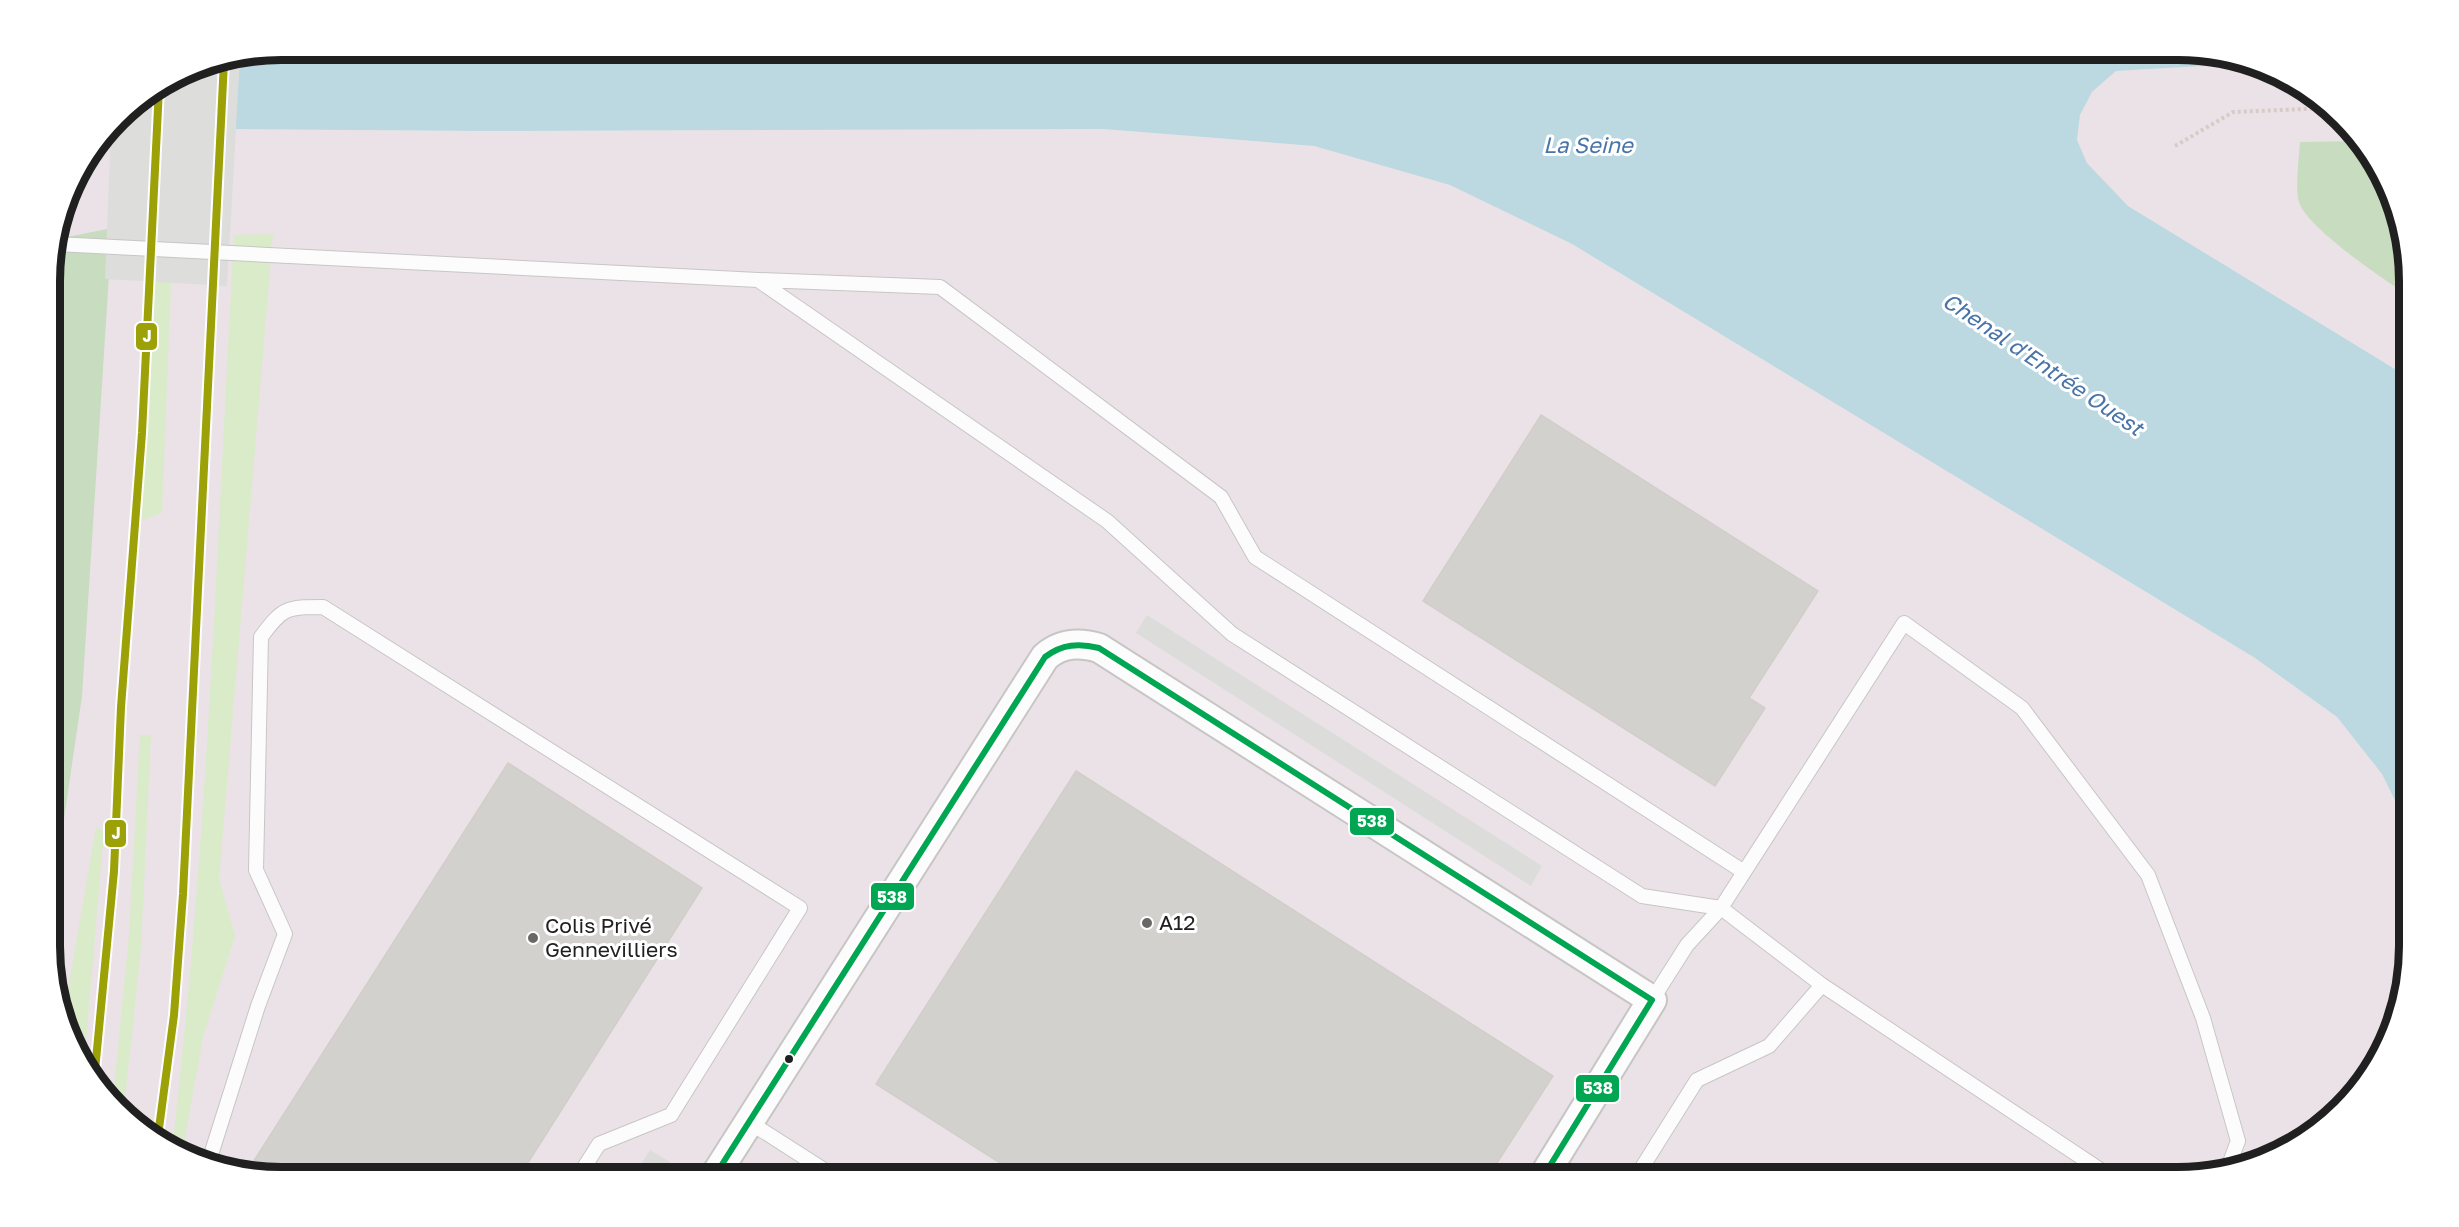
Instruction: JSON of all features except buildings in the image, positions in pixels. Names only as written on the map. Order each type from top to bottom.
[{"type":"street","points":[[720,1167],[1045,657],[1052,651],[1067,645],[1083,643],[1099,648],[1652,1000],[1549,1167]]},
{"type":"lane","points":[[63,244],[758,280],[940,287],[1221,497],[1255,557],[1744,872]]},
{"type":"lane","points":[[758,280],[1107,521],[1232,634],[1642,896],[1721,908],[1822,985],[2096,1167]]},
{"type":"lane","points":[[211,1155],[258,1006],[285,934],[256,870],[261,637],[275,618],[294,607],[323,607],[800,908],[671,1115],[599,1144],[585,1167]]},
{"type":"lane","points":[[1652,1000],[1687,945],[1721,908],[1904,623],[2022,708],[2148,876],[2203,1018],[2238,1141],[2231,1160]]},
{"type":"lane","points":[[1642,1167],[1697,1080],[1769,1046],[1822,985]]},
{"type":"lane","points":[[749,1122],[819,1167]]},
{"type":"path","points":[[2175,146],[2233,112],[2316,109]]},
{"type":"shaded area","points":[[2224,65],[2262,77],[2301,97],[2344,135],[2362,158],[2376,183],[2395,238],[2399,267],[2399,372],[2128,206],[2087,163],[2077,140],[2080,115],[2092,92],[2116,71]]},
{"type":"shaded area","points":[[122,128],[481,131],[1103,129],[1314,146],[1451,185],[1572,244],[2255,658],[2337,717],[2382,774],[2399,809],[2399,960],[2395,989],[2382,1030],[2362,1069],[2324,1112],[2301,1130],[2276,1144],[2221,1163],[2192,1167],[267,1167],[238,1163],[197,1150],[158,1130],[115,1092],[97,1069],[83,1044],[64,989],[60,960],[60,267],[64,238],[83,183],[97,158]]},
{"type":"shaded area","points":[[1147,615],[1542,866],[1531,886],[1136,633]]},
{"type":"shaded area","points":[[650,1150],[670,1162],[667,1167],[639,1167]]},
{"type":"green space","points":[[2349,141],[2362,158],[2382,197],[2395,238],[2399,289],[2330,238],[2305,213],[2298,197],[2300,142]]},
{"type":"green space","points":[[112,228],[82,696],[60,846],[60,267],[64,238]]},
{"type":"green space","points":[[157,233],[173,233],[162,513],[140,521]]},
{"type":"green space","points":[[273,234],[219,879],[235,936],[203,1037],[184,1144],[173,1138],[203,806],[234,235]]},
{"type":"green space","points":[[140,735],[151,735],[141,949],[125,1102],[114,1090],[129,934]]},
{"type":"green space","points":[[96,827],[104,831],[85,1048],[67,998]]},
{"type":"water","points":[[267,60],[2192,60],[2224,65],[2116,71],[2092,92],[2080,115],[2077,140],[2087,163],[2128,206],[2399,372],[2399,809],[2382,774],[2337,717],[2255,658],[1572,244],[1450,185],[1314,146],[1103,129],[481,131],[122,128],[158,97],[183,83],[238,64]]},
{"type":"pier","points":[[240,64],[227,286],[105,279],[111,141],[135,115],[158,97],[197,77]]},
{"type":"transit line","name":"J","points":[[159,1130],[174,1015],[183,894],[224,68]]},
{"type":"transit line","name":"J","points":[[95,1066],[114,871],[121,707],[142,433],[159,97]]},
{"type":"transit line","name":"538","points":[[720,1167],[1045,657],[1064,647],[1085,645],[1099,648],[1652,1000]]},
{"type":"transit line","name":"538","points":[[1549,1167],[1652,1000]]},
{"type":"place","name":"A12","points":[[1147,923]]},
{"type":"place","name":"Colis Privé Gennevilliers","points":[[533,938]]},
{"type":"water label","name":"La Seine","points":[[1588,145]]},
{"type":"water label","name":"Chenal d'Entrée Ouest","points":[[2043,364]]}]
